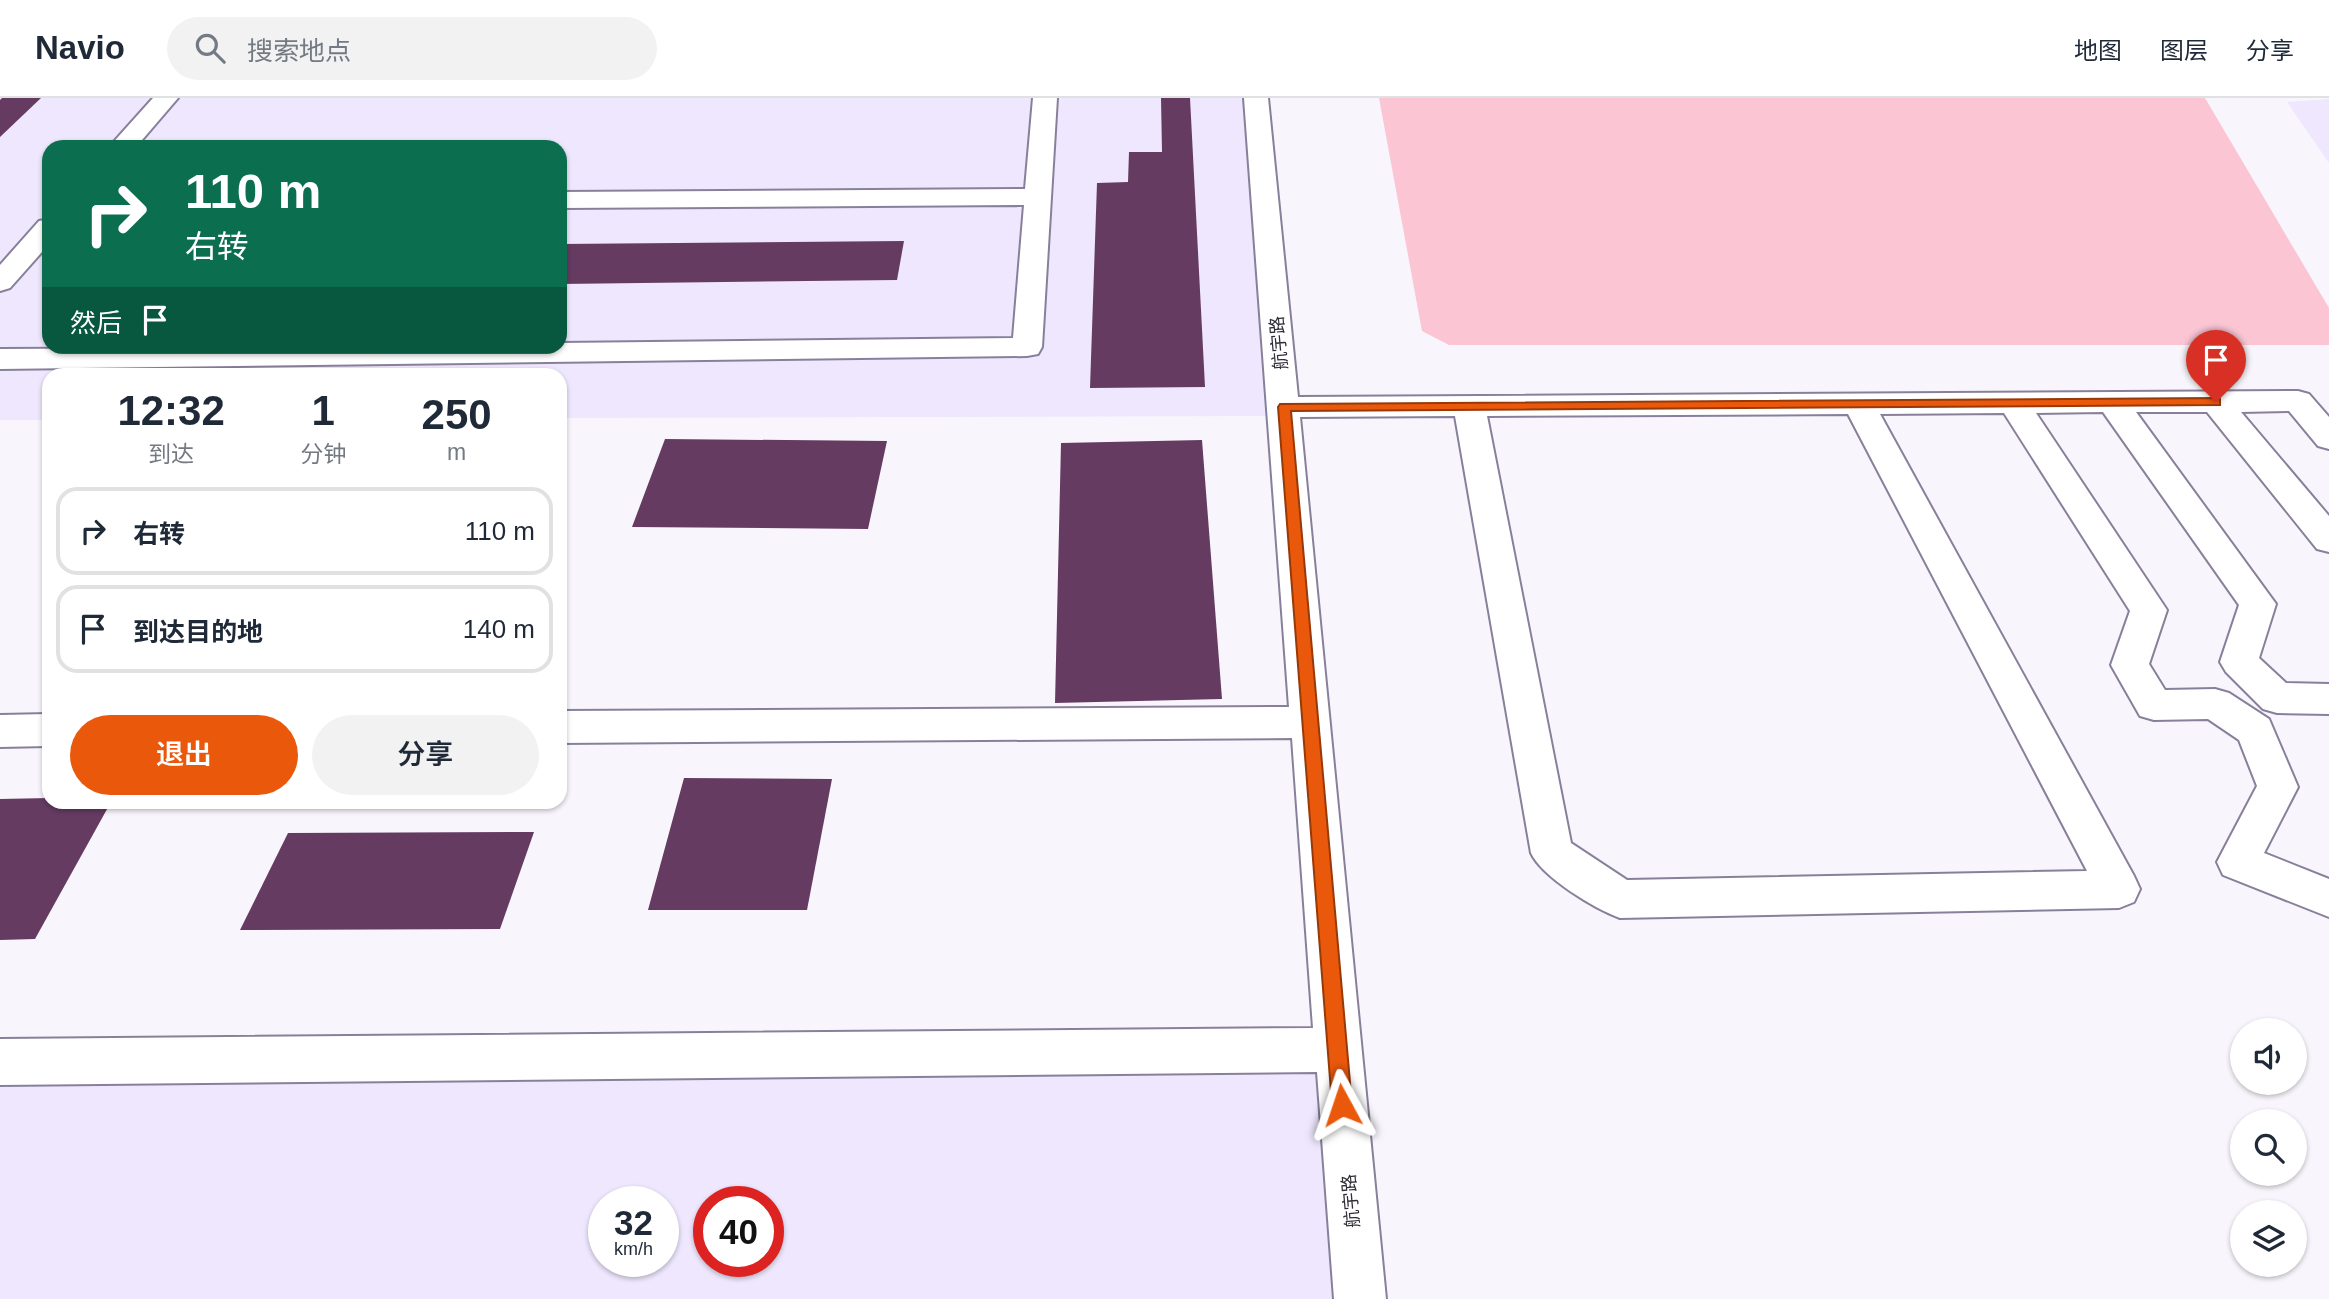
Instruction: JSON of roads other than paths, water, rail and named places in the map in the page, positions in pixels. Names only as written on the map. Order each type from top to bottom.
[{"type":"street","points":[[127,140],[166,98]]},
{"type":"street","points":[[567,352],[1027,347],[1045,98]]},
{"type":"street","name":"航宇路","points":[[1256,98],[1360,1299]]},
{"type":"street","points":[[567,200],[1038,197]]},
{"type":"street","points":[[0,282],[42,235]]},
{"type":"street","points":[[0,359],[428,354]]},
{"type":"street","points":[[1284,407],[2298,401],[2329,438]]},
{"type":"street","points":[[2113,402],[2258,604],[2239,662],[2277,698],[2329,699]]},
{"type":"street","points":[[2216,402],[2329,540]]},
{"type":"street","points":[[2013,403],[2149,610],[2130,665],[2154,705],[2215,704],[2255,730],[2278,787],[2238,862],[2329,898]]},
{"type":"street","points":[[1469,406],[1552,853],[1620,899],[2119,889],[1858,404]]},
{"type":"street","points":[[567,727],[1310,722]]},
{"type":"street","points":[[0,731],[42,730]]},
{"type":"street","points":[[0,1062],[1337,1050]]}]
